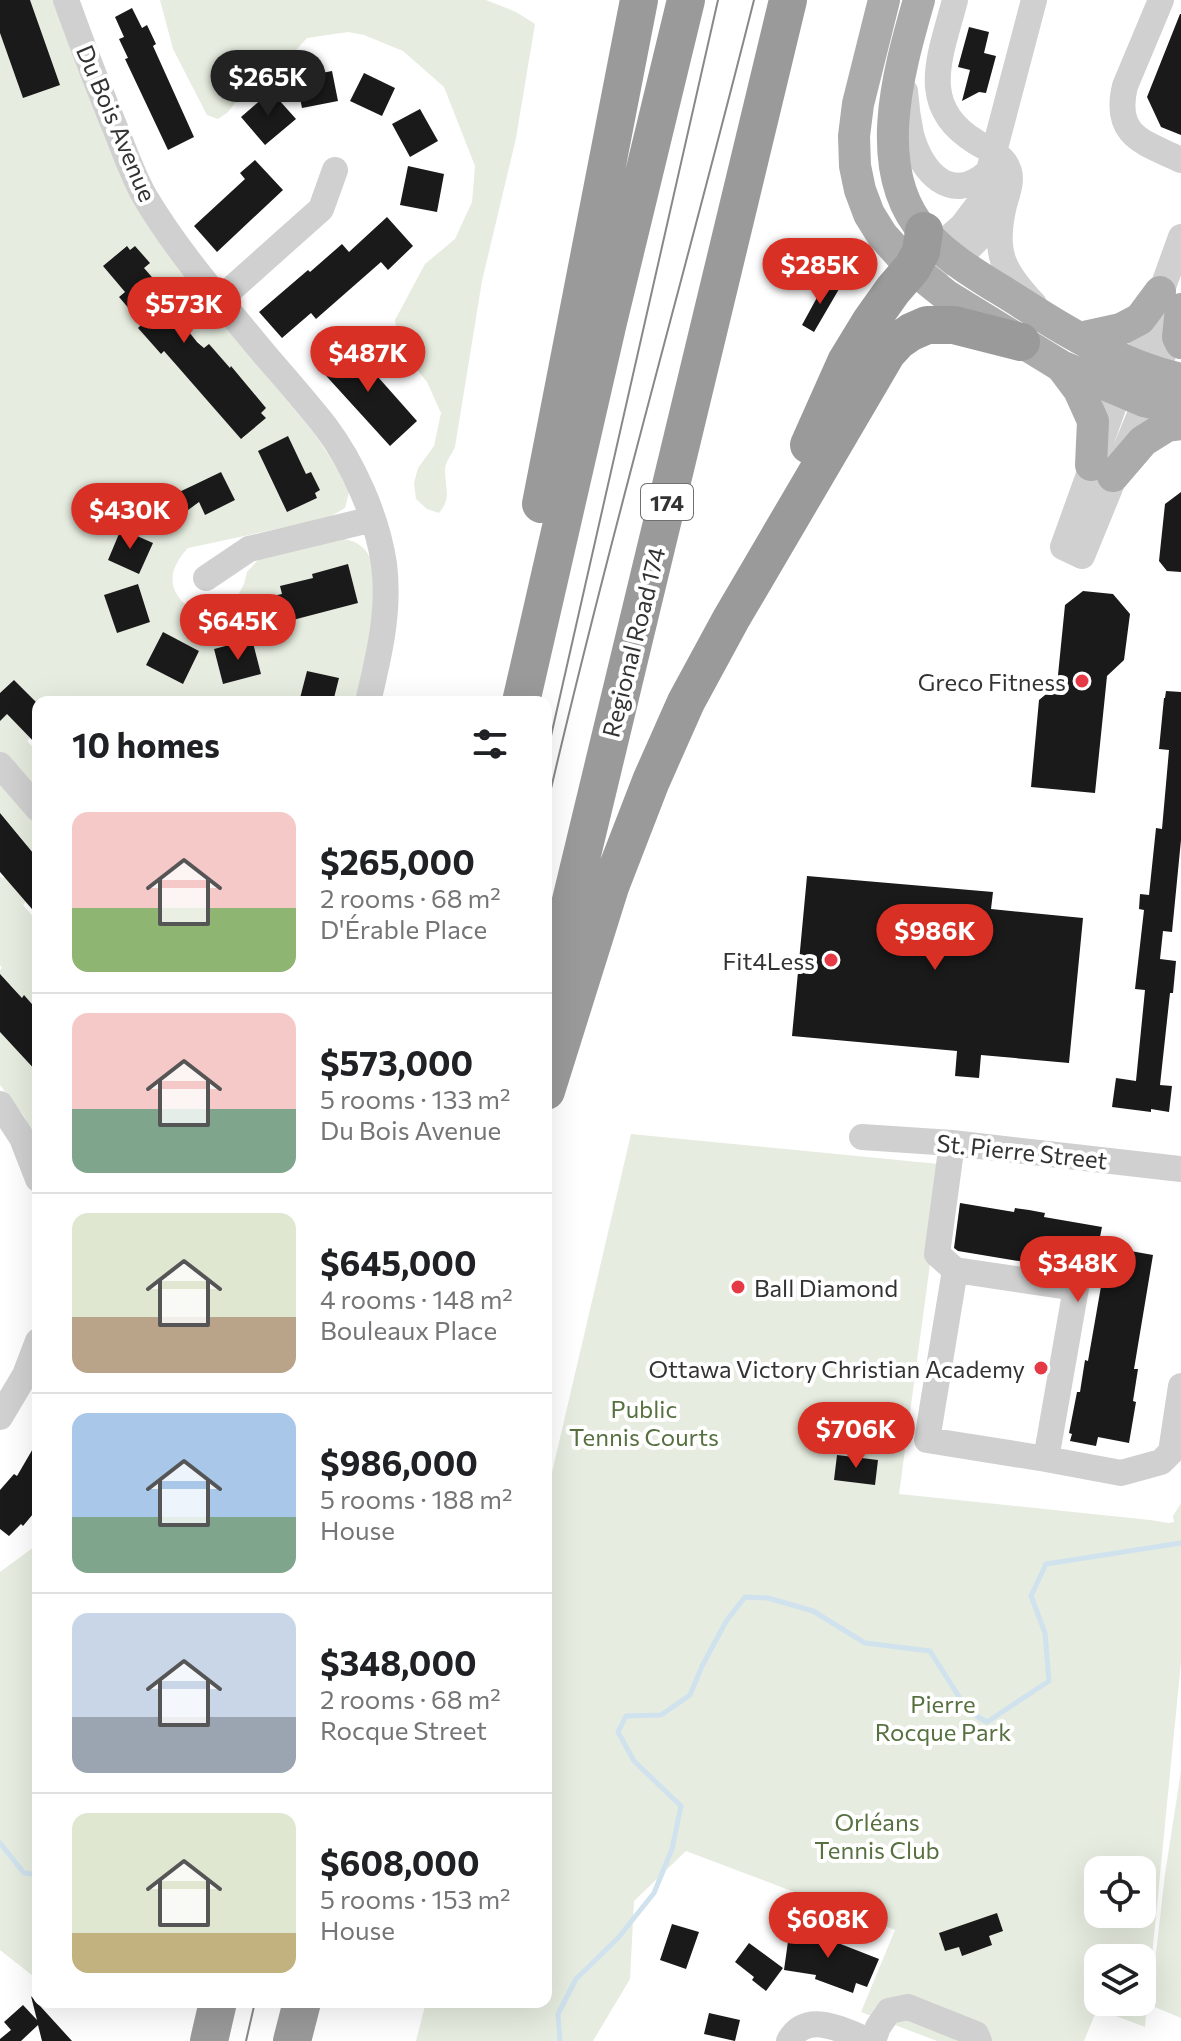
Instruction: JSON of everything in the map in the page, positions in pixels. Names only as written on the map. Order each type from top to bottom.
[{"type":"highway","points":[[505,696],[639,0]]},
{"type":"highway","points":[[608,322],[627,209],[676,0]]},
{"type":"highway","points":[[522,696],[686,0]]},
{"type":"highway","name":"Regional Road 174","points":[[552,979],[788,0]]},
{"type":"highway","points":[[731,619],[846,362],[893,290],[933,252]]},
{"type":"highway","points":[[552,1072],[610,887],[686,702],[731,619],[887,353],[898,341],[927,325],[954,325],[1021,342]]},
{"type":"highway","points":[[209,2041],[217,2008]]},
{"type":"highway","points":[[292,2041],[300,2008]]},
{"type":"main road","points":[[884,0],[858,104],[854,136],[860,190],[869,214],[882,235],[933,252],[1147,382],[1181,409]]},
{"type":"main road","points":[[919,0],[902,60],[893,120],[893,155],[908,207],[933,252],[947,296],[1061,366],[1147,382]]},
{"type":"main road","points":[[1068,332],[1121,329],[1174,301],[1181,343]]},
{"type":"main road","points":[[1061,366],[1079,390],[1093,421],[1102,470],[1167,426],[1181,424]]},
{"type":"street","name":"Du Bois Avenue","points":[[66,0],[144,196],[219,300],[327,428],[360,484],[384,564],[383,637],[369,696]]},
{"type":"street","points":[[955,0],[939,67],[940,105],[952,123],[990,162]]},
{"type":"street","points":[[933,252],[977,209],[985,192],[990,162],[1034,0]]},
{"type":"street","points":[[1161,0],[1125,86],[1121,100],[1122,115],[1135,138],[1181,160]]},
{"type":"street","points":[[902,60],[911,132],[917,151],[943,182],[958,187],[973,184],[990,162],[1004,161],[1010,173],[999,248],[1004,265],[1021,290],[1068,332]]},
{"type":"street","points":[[219,300],[321,209],[335,170]]},
{"type":"street","points":[[933,252],[989,228],[1003,209]]},
{"type":"street","points":[[1072,552],[1102,470],[1147,382],[1174,301],[1181,237]]},
{"type":"street","points":[[206,578],[249,549],[373,519]]},
{"type":"street","points":[[0,765],[32,802]]},
{"type":"street","points":[[0,1104],[22,1138],[32,1164]]},
{"type":"street","name":"St. Pierre Street","points":[[862,1137],[952,1143],[1181,1169]]},
{"type":"street","points":[[952,1143],[937,1254],[955,1270],[1076,1288],[1046,1459]]},
{"type":"street","points":[[955,1270],[927,1440],[1121,1473],[1161,1462],[1171,1452],[1181,1386]]},
{"type":"street","points":[[0,1417],[32,1357]]},
{"type":"street","points":[[789,2041],[793,2033],[807,2025],[826,2024],[871,2041],[889,2011],[908,2007],[976,2034],[979,2041]]},
{"type":"green space","points":[[30,0],[54,0],[71,51],[248,354],[314,433],[343,477],[349,492],[345,508],[328,518],[188,548],[174,571],[172,579],[176,594],[196,612],[214,613],[233,605],[247,572],[258,560],[344,539],[357,543],[371,561],[373,601],[369,644],[357,696],[334,696],[339,678],[307,671],[301,696],[32,698],[14,680],[0,693],[0,33],[23,98],[59,85]],"holes":[[[126,246],[130,250],[135,246],[149,263],[144,268],[164,291],[160,296],[166,303],[162,307],[184,334],[161,354],[138,328],[142,324],[119,297],[125,291],[103,266]],[[198,341],[204,348],[209,345],[226,371],[232,367],[266,408],[261,413],[265,418],[242,439],[174,363]],[[288,437],[306,474],[319,490],[315,493],[317,498],[287,512]],[[221,472],[235,500],[205,515],[191,486]],[[169,486],[187,510],[158,531],[140,507]],[[121,529],[152,543],[139,573],[108,560]],[[348,565],[358,603],[289,621],[292,634],[273,638],[264,599],[274,596],[285,602],[313,579],[312,574]],[[138,584],[150,621],[117,632],[105,596]],[[163,633],[199,651],[183,683],[146,665]],[[252,639],[261,674],[223,684],[214,649]]]},
{"type":"green space","points":[[160,0],[486,0],[516,12],[535,24],[516,138],[482,281],[455,447],[445,467],[447,498],[439,513],[427,509],[416,499],[414,483],[418,468],[434,446],[441,413],[427,382],[400,348],[395,320],[425,264],[455,239],[472,202],[475,166],[444,87],[403,51],[348,32],[307,38],[284,63],[259,73],[227,113],[218,119],[207,115],[173,49]]},
{"type":"green space","points":[[0,712],[5,716],[7,714],[30,738],[27,741],[32,746],[32,786],[0,752]]},
{"type":"green space","points":[[0,782],[32,821],[32,872],[14,888],[32,915],[32,1004],[10,984],[0,992],[0,876],[3,878],[28,857],[27,845],[0,813]]},
{"type":"green space","points":[[0,1032],[10,1043],[15,1038],[32,1064],[32,1134],[24,1116],[0,1085]]},
{"type":"green space","name":"Pierre Rocque Park","points":[[631,1134],[939,1164],[933,1242],[899,1494],[1169,1523],[1174,1522],[1173,1516],[1181,1503],[1181,1662],[1156,1915],[1156,1856],[1084,1856],[1084,1928],[1155,1928],[1153,1944],[1084,1944],[1084,2016],[1094,2016],[1084,2041],[937,2041],[861,2012],[895,1930],[686,1851],[634,1901],[630,1979],[593,2041],[416,2041],[424,2008],[552,2008],[552,1472]]},
{"type":"green space","points":[[32,1548],[32,1975],[0,1950],[0,1572]]},
{"type":"green space","points":[[1181,1771],[1181,2018],[1156,2008],[1156,1953]]},
{"type":"green space","name":"Pierre Rocque Park","points":[[1116,2016],[1146,2016],[1145,2027]]},
{"type":"building","points":[[0,0],[30,0],[60,85],[23,98],[0,33]]},
{"type":"building","points":[[132,8],[142,28],[147,25],[156,44],[153,46],[194,137],[168,150],[125,59],[128,58],[119,39],[124,37],[115,17]]},
{"type":"building","points":[[1180,14],[1181,135],[1161,127],[1147,97]]},
{"type":"building","points":[[969,27],[989,32],[984,53],[996,56],[986,93],[979,92],[962,101],[970,70],[958,67]]},
{"type":"building","points":[[332,71],[338,101],[302,108],[296,78]]},
{"type":"building","points":[[364,73],[395,88],[382,116],[350,101]]},
{"type":"building","points":[[271,91],[296,119],[265,145],[241,117]]},
{"type":"building","points":[[420,109],[438,141],[410,157],[392,124]]},
{"type":"building","points":[[255,160],[283,190],[217,252],[194,226],[245,179],[240,173]]},
{"type":"building","points":[[408,166],[444,174],[437,212],[400,205]]},
{"type":"building","points":[[387,217],[413,246],[388,270],[381,262],[316,319],[311,313],[282,338],[259,312],[342,244],[349,252]]},
{"type":"building","points":[[127,246],[130,250],[135,246],[150,263],[144,268],[165,292],[160,296],[197,342],[204,348],[209,344],[266,408],[261,413],[266,418],[241,439],[164,351],[161,354],[138,328],[142,324],[119,297],[125,292],[103,266]]},
{"type":"building","points":[[826,281],[839,289],[814,332],[802,325]]},
{"type":"building","points":[[347,342],[417,421],[390,446],[319,368]]},
{"type":"building","points":[[288,436],[306,474],[311,472],[320,490],[315,493],[317,498],[287,512],[258,451]]},
{"type":"building","points":[[221,472],[235,500],[205,515],[199,502],[158,532],[140,507],[169,485],[175,494]]},
{"type":"building","points":[[1181,492],[1181,572],[1167,571],[1159,561],[1165,504]]},
{"type":"building","points":[[121,529],[153,543],[139,574],[108,560]]},
{"type":"building","points":[[348,564],[358,603],[289,621],[292,634],[274,638],[264,598],[282,594],[280,586],[313,578],[312,574]]},
{"type":"building","points":[[138,584],[150,622],[117,633],[104,595]]},
{"type":"building","points":[[1083,591],[1113,594],[1130,614],[1124,660],[1107,676],[1095,793],[1031,787],[1039,700],[1057,685],[1065,605]]},
{"type":"building","points":[[163,632],[199,651],[183,684],[146,665]]},
{"type":"building","points":[[252,639],[261,674],[223,684],[214,649]]},
{"type":"building","points":[[307,671],[339,678],[334,696],[301,696]]},
{"type":"building","points":[[14,680],[32,698],[32,740],[7,714],[0,721],[0,693]]},
{"type":"building","points":[[1166,691],[1181,692],[1181,840],[1172,932],[1163,931],[1160,959],[1176,961],[1160,1085],[1172,1086],[1169,1112],[1151,1109],[1151,1112],[1112,1107],[1116,1078],[1136,1081],[1145,990],[1135,989],[1144,910],[1139,909],[1140,894],[1149,895],[1156,828],[1162,829],[1169,750],[1159,749]]},
{"type":"building","points":[[0,813],[32,852],[32,909],[0,872]]},
{"type":"building","points":[[807,876],[993,892],[991,909],[1083,918],[1069,1063],[981,1055],[979,1078],[955,1076],[957,1051],[792,1036]]},
{"type":"building","points":[[0,974],[32,1004],[32,1067],[0,1032]]},
{"type":"building","points":[[960,1203],[1014,1212],[1015,1208],[1029,1210],[1045,1213],[1044,1217],[1102,1227],[1099,1242],[1108,1243],[1108,1247],[1153,1255],[1134,1369],[1138,1369],[1133,1401],[1136,1402],[1129,1443],[1098,1437],[1096,1446],[1070,1441],[1077,1392],[1080,1392],[1085,1360],[1088,1361],[1103,1275],[958,1251],[954,1248]]},
{"type":"building","points":[[32,1450],[32,1515],[9,1536],[0,1529],[0,1490],[14,1474],[17,1476]]},
{"type":"building","points":[[837,1455],[878,1460],[875,1485],[834,1480]]},
{"type":"building","points":[[997,1913],[1003,1931],[989,1936],[992,1945],[962,1956],[959,1947],[945,1951],[939,1933]]},
{"type":"building","points":[[672,1924],[699,1932],[686,1969],[660,1960]]},
{"type":"building","points":[[790,1927],[816,1931],[815,1934],[879,1959],[867,1987],[856,1983],[853,1993],[815,1979],[816,1975],[784,1970]]},
{"type":"building","points":[[749,1943],[783,1968],[766,1991],[735,1962]]},
{"type":"building","points":[[23,2005],[37,2020],[34,2008],[42,2008],[72,2041],[42,2041],[38,2025],[21,2041],[0,2041],[11,2030],[4,2022]]},
{"type":"building","points":[[709,2013],[740,2020],[735,2041],[704,2034]]},
{"type":"waterway","points":[[560,2041],[558,2014],[576,1979],[618,1938],[654,1893],[672,1849],[681,1806],[634,1761],[618,1732],[626,1716],[661,1715],[690,1695],[727,1620],[745,1597],[768,1598],[813,1611],[865,1643],[930,1651],[968,1711],[987,1722],[1049,1681],[1045,1633],[1031,1596],[1046,1564],[1181,1543]]},
{"type":"waterway","points":[[0,1843],[24,1873],[32,1874]]},
{"type":"tram line","points":[[552,732],[718,0]]},
{"type":"tram line","points":[[552,786],[754,0]]},
{"type":"tram line","points":[[246,2041],[254,2008]]},
{"type":"place","name":"Greco Fitness","points":[[1082,681]]},
{"type":"place","name":"Fit4Less","points":[[831,960]]},
{"type":"place","name":"Ball Diamond","points":[[738,1287]]},
{"type":"place","name":"Ottawa Victory Christian Academy","points":[[1041,1368]]},
{"type":"park label","name":"Public Tennis Courts","points":[[644,1422]]},
{"type":"park label","name":"Orléans Tennis Club","points":[[877,1835]]}]
